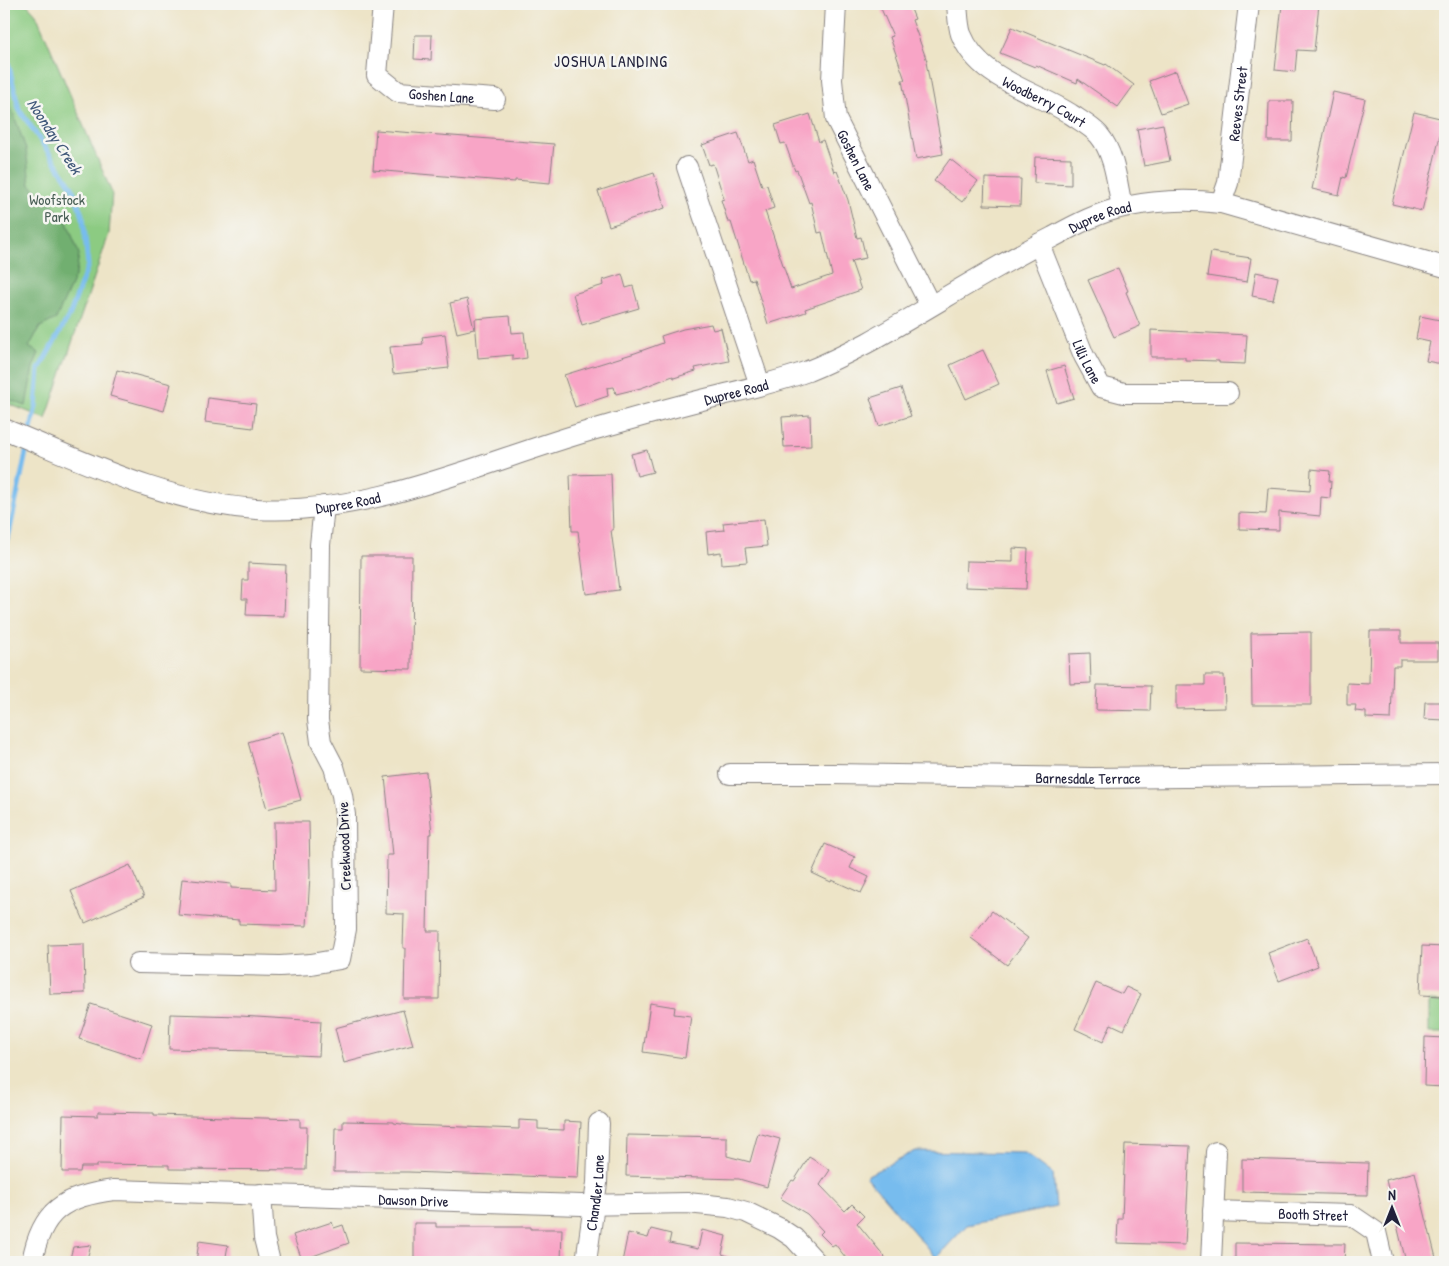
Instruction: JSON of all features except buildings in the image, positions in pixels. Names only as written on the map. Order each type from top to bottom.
[{"type":"street","name":"Goshen Lane","points":[[383,4],[376,75],[398,92],[495,99]]},
{"type":"street","name":"Goshen Lane","points":[[836,4],[832,80],[836,119],[930,305]]},
{"type":"street","name":"Woodberry Court","points":[[957,4],[960,33],[973,55],[993,74],[1066,111],[1099,135],[1114,169],[1122,207]]},
{"type":"street","name":"Reeves Street","points":[[1221,203],[1228,183],[1249,4]]},
{"type":"street","points":[[687,167],[760,385]]},
{"type":"street","name":"Dupree Road","points":[[4,429],[163,492],[216,505],[287,510],[324,506],[403,491],[446,479],[586,432],[808,371],[839,357],[1040,243],[1095,216],[1122,207],[1154,202],[1192,200],[1221,203],[1445,267]]},
{"type":"street","name":"Lilli Lane","points":[[1040,243],[1084,356],[1101,387],[1124,393],[1228,393]]},
{"type":"street","name":"Creekwood Drive","points":[[138,962],[280,966],[311,964],[340,959],[346,929],[345,815],[342,795],[334,767],[322,742],[318,720],[320,545],[324,506]]},
{"type":"street","name":"Barnesdale Terrace","points":[[730,774],[1064,778],[1445,774]]},
{"type":"street","name":"Chandler Lane","points":[[586,1262],[594,1204],[599,1123]]},
{"type":"street","points":[[1211,1262],[1216,1152]]},
{"type":"street","name":"Dawson Drive","points":[[32,1262],[34,1249],[42,1230],[52,1214],[63,1204],[74,1198],[91,1193],[114,1190],[594,1204],[687,1203],[728,1207],[746,1212],[779,1228],[794,1238],[816,1262]]},
{"type":"street","points":[[261,1194],[264,1238],[270,1262]]},
{"type":"street","name":"Booth Street","points":[[1213,1211],[1351,1215],[1376,1232],[1383,1262]]},
{"type":"green space","name":"Woofstock Park","points":[[4,4],[27,4],[36,14],[112,193],[109,234],[46,419],[4,402]]},
{"type":"green space","points":[[4,87],[26,149],[30,185],[50,201],[67,222],[79,254],[76,274],[56,319],[40,327],[29,347],[39,353],[33,367],[26,406],[4,398]]},
{"type":"green space","points":[[1429,1001],[1445,1002],[1445,1033],[1429,1033]]},
{"type":"water","points":[[915,1151],[1025,1153],[1053,1174],[1056,1207],[967,1225],[936,1258],[866,1176]]},
{"type":"waterway","name":"Noonday Creek","points":[[4,53],[7,58],[19,109],[72,187],[83,217],[88,265],[70,314],[39,369],[36,406],[30,434]]},
{"type":"waterway","name":"Noonday Creek","points":[[4,547],[9,534],[28,443]]},
{"type":"district","name":"JOSHUA LANDING","points":[[611,61]]}]
